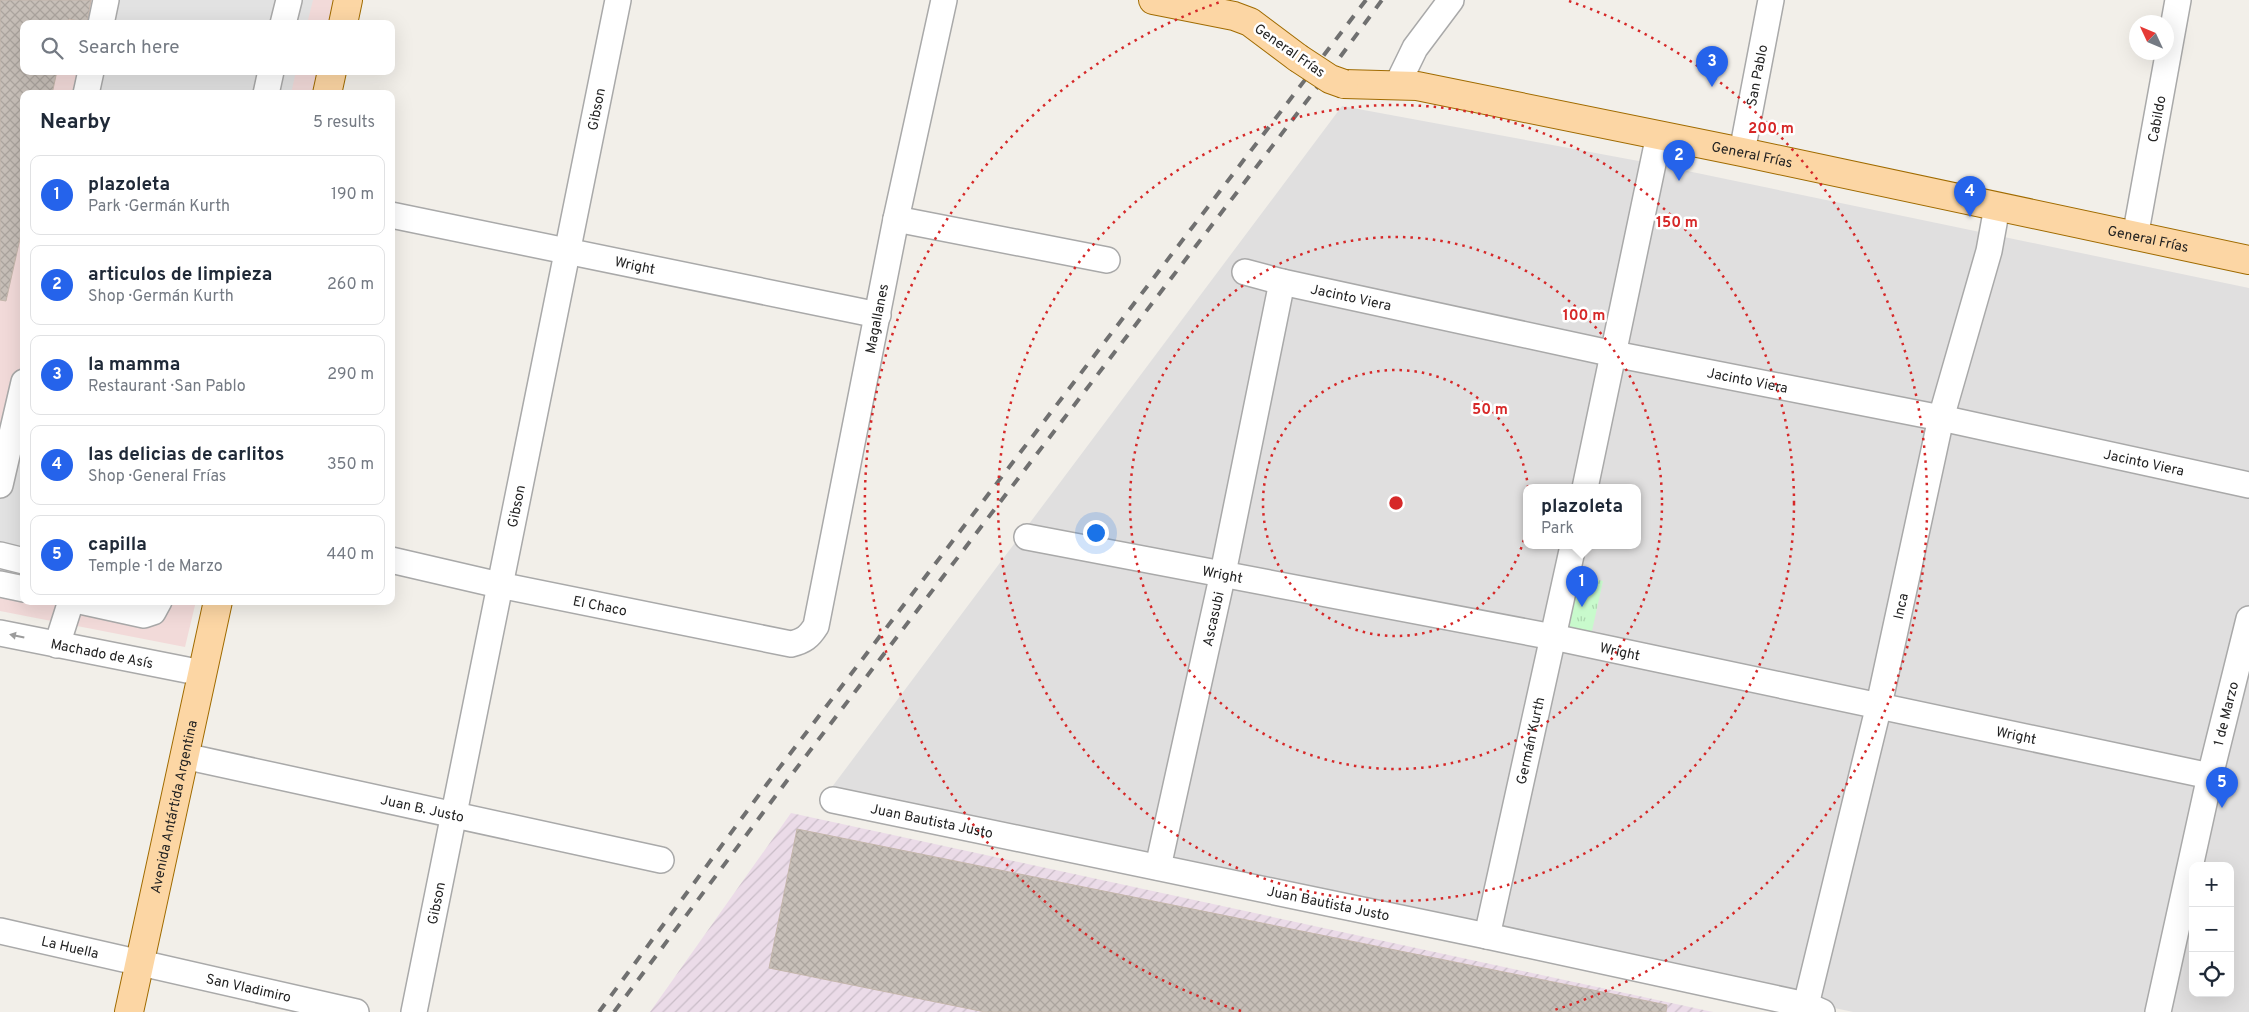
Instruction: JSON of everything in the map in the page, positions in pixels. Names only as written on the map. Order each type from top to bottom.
[{"type":"main road","points":[[344,20],[348,0]]},
{"type":"main road","name":"General Frías","points":[[1153,0],[1234,16],[1250,22],[1298,58],[1330,79],[1344,84],[1417,86],[1742,152],[2249,260]]},
{"type":"main road","points":[[327,90],[331,75]]},
{"type":"main road","name":"Avenida Antártida Argentina","points":[[129,1012],[217,605]]},
{"type":"street","points":[[102,20],[106,0]]},
{"type":"street","points":[[284,20],[289,0]]},
{"type":"street","name":"Gibson","points":[[414,1012],[499,585],[569,251],[618,0]]},
{"type":"street","name":"Magallanes","points":[[808,637],[816,626],[896,219],[944,0]]},
{"type":"street","points":[[1397,85],[1415,48],[1451,0]]},
{"type":"street","name":"San Pablo","points":[[1742,152],[1771,0]]},
{"type":"street","name":"Cabildo","points":[[2135,237],[2178,0]]},
{"type":"street","points":[[87,90],[90,75]]},
{"type":"street","points":[[267,90],[270,75]]},
{"type":"street","points":[[1586,484],[1660,136]]},
{"type":"street","name":"Inca","points":[[1814,1008],[1941,418],[1989,251],[1997,207]]},
{"type":"street","name":"Wright","points":[[395,216],[878,315]]},
{"type":"street","points":[[896,219],[1107,260]]},
{"type":"street","name":"Jacinto Viera","points":[[1245,272],[1282,282],[1614,354],[1941,418],[2249,485]]},
{"type":"street","name":"Ascasubi","points":[[1158,867],[1223,573],[1282,282]]},
{"type":"street","points":[[0,485],[20,399]]},
{"type":"street","name":"Wright","points":[[1027,537],[1553,637],[2210,776]]},
{"type":"street","name":"Germán Kurth","points":[[1487,936],[1572,549]]},
{"type":"street","points":[[0,555],[20,560]]},
{"type":"street","name":"El Chaco","points":[[395,561],[499,585],[791,644],[801,642],[808,637]]},
{"type":"street","points":[[0,584],[20,588]]},
{"type":"street","points":[[57,645],[70,605]]},
{"type":"street","points":[[100,605],[144,614],[153,612],[157,605]]},
{"type":"street","name":"1 de Marzo","points":[[2158,1012],[2210,776],[2241,685],[2249,619]]},
{"type":"street","name":"Machado de Asís","points":[[0,633],[202,674]]},
{"type":"street","name":"Juan B. Justo","points":[[184,756],[661,860]]},
{"type":"street","name":"Juan Bautista Justo","points":[[833,800],[1487,936],[1814,1008]]},
{"type":"street","name":"La Huella","points":[[0,931],[140,963]]},
{"type":"street","name":"San Vladimiro","points":[[140,963],[356,1012]]},
{"type":"shaded area","points":[[0,0],[336,0],[332,20],[20,20],[20,75],[319,75],[315,90],[20,90],[20,605],[195,605],[185,647],[0,611]]},
{"type":"shaded area","points":[[112,0],[313,0],[308,20],[108,20]]},
{"type":"shaded area","points":[[95,75],[295,75],[292,90],[92,90]]},
{"type":"shaded area","points":[[1342,106],[1644,162],[2249,288],[2249,1012],[1853,1012],[829,791]]},
{"type":"shaded area","points":[[20,404],[20,575],[0,571],[0,491]]},
{"type":"shaded area","points":[[791,813],[1713,1012],[650,1012]]},
{"type":"green space","points":[[1574,574],[1603,581],[1590,640],[1561,634]]},
{"type":"building","points":[[0,0],[91,0],[88,20],[20,20],[20,75],[56,75],[53,90],[20,90],[20,239],[6,301],[0,300]]},
{"type":"building","points":[[797,829],[1667,1005],[1666,1012],[985,1012],[769,968]]},
{"type":"railway","points":[[599,1012],[767,784],[1366,0]]},
{"type":"railway","points":[[614,1012],[786,782],[1382,0]]},
{"type":"place","name":"la mamma","points":[[1712,87]]},
{"type":"place","name":"articulos de limpieza","points":[[1679,181]]},
{"type":"place","name":"las delicias de carlitos","points":[[1970,217]]},
{"type":"place","name":"plazoleta","points":[[1582,607]]},
{"type":"place","name":"capilla","points":[[2222,808]]}]
